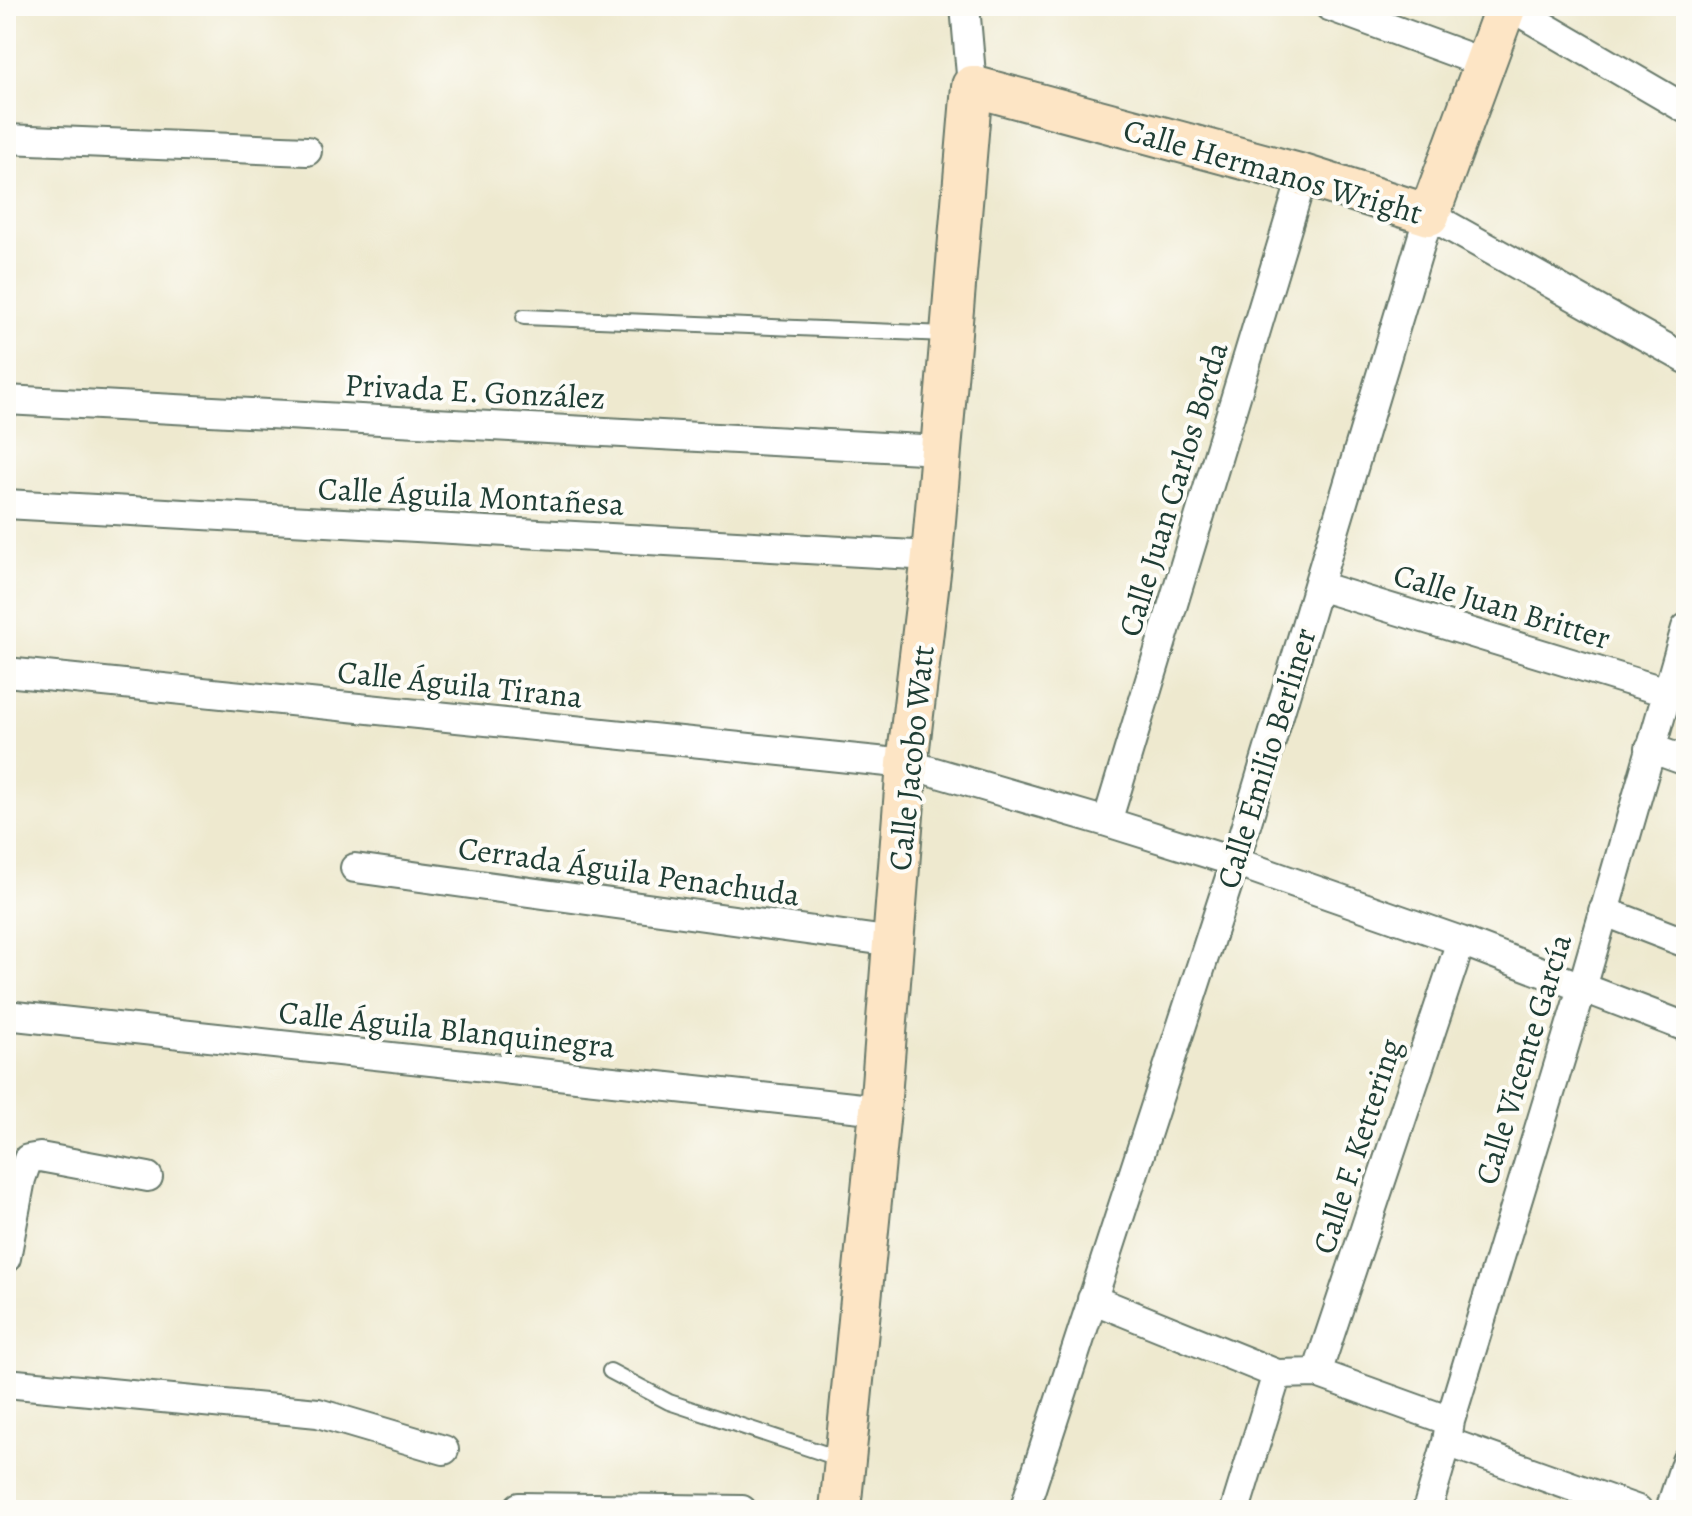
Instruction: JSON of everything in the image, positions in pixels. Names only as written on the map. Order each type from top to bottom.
[{"type":"street","name":"Calle Jacobo Watt","points":[[840,1510],[880,1110],[907,764],[932,556],[972,86],[965,6]]},
{"type":"street","points":[[1329,6],[1484,63]]},
{"type":"street","points":[[1508,6],[1686,109]]},
{"type":"street","name":"Calle Emilio Berliner","points":[[1024,1510],[1235,862],[1429,215],[1508,6]]},
{"type":"street","name":"Calle Hermanos Wright","points":[[972,86],[1303,175],[1429,215],[1686,359]]},
{"type":"street","points":[[6,139],[307,151]]},
{"type":"street","name":"Calle Juan Carlos Borda","points":[[1107,822],[1303,175]]},
{"type":"street","name":"Privada E. González","points":[[6,400],[940,450]]},
{"type":"street","name":"Calle Águila Montañesa","points":[[6,504],[932,556]]},
{"type":"street","name":"Calle Juan Britter","points":[[1318,586],[1666,692]]},
{"type":"street","name":"Calle Vicente García","points":[[1427,1510],[1686,628]]},
{"type":"street","name":"Calle Águila Tirana","points":[[6,672],[907,764],[1235,862],[1461,941],[1686,1027]]},
{"type":"street","points":[[1650,748],[1686,761]]},
{"type":"street","name":"Cerrada Águila Penachuda","points":[[355,868],[894,942]]},
{"type":"street","points":[[1603,911],[1686,943]]},
{"type":"street","name":"Calle F. Kettering","points":[[1317,1373],[1461,941]]},
{"type":"street","name":"Calle Águila Blanquinegra","points":[[6,1015],[880,1110]]},
{"type":"street","points":[[7,1245],[28,1159],[40,1157],[148,1177]]},
{"type":"street","points":[[1092,1299],[1277,1374],[1317,1373],[1638,1510]]},
{"type":"street","points":[[1235,1510],[1277,1374]]},
{"type":"street","points":[[6,1383],[318,1413],[444,1450]]},
{"type":"street","points":[[1670,1510],[1686,1461]]},
{"type":"street","points":[[519,1507],[742,1510]]},
{"type":"lane","points":[[524,317],[951,334]]},
{"type":"lane","points":[[610,1371],[669,1402],[845,1460]]}]
